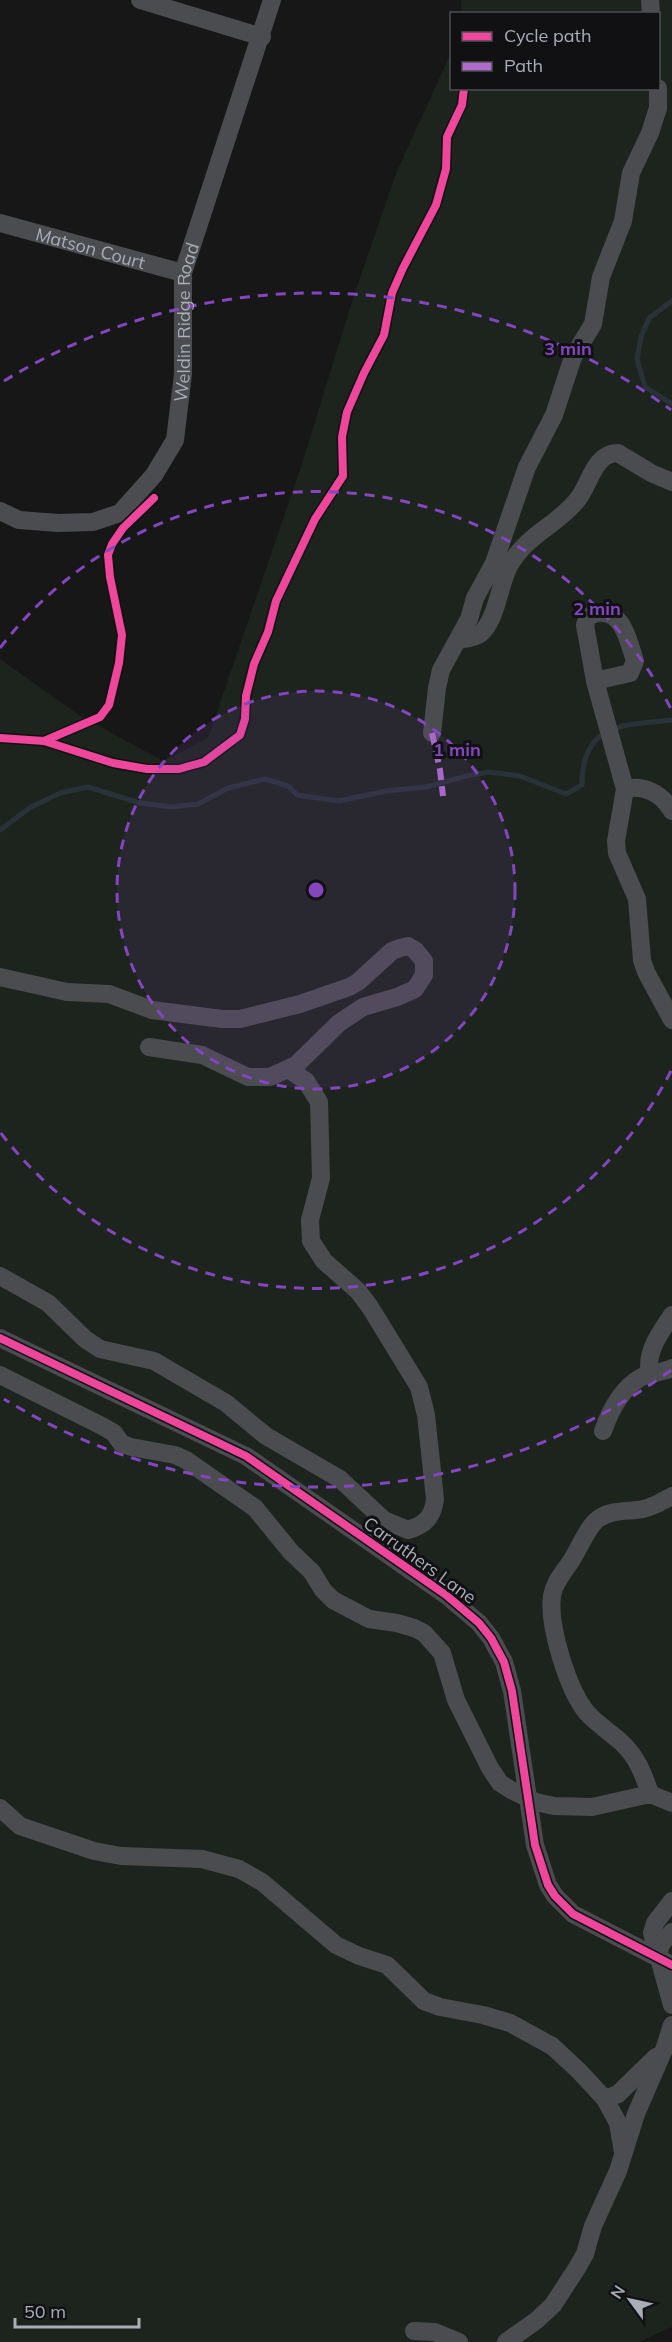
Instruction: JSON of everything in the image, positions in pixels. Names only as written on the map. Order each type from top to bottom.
[{"type":"street","points":[[141,0],[262,37]]},
{"type":"street","name":"Weldin Ridge Road","points":[[0,511],[20,520],[58,523],[93,522],[120,513],[154,475],[175,440],[183,374],[183,273],[262,37],[272,0]]},
{"type":"street","points":[[432,733],[441,670],[469,619],[475,598],[494,563],[527,467],[554,415],[573,357],[593,324],[601,277],[624,221],[631,173],[650,134],[658,108],[657,90]]},
{"type":"street","name":"Matson Court","points":[[0,223],[183,273]]},
{"type":"street","points":[[458,640],[480,634],[484,629],[490,620],[510,565],[528,541],[572,506],[585,489],[601,459],[618,453],[651,473],[672,482]]},
{"type":"street","points":[[595,681],[625,789],[618,822],[617,853],[637,899],[639,936],[644,966],[650,983],[672,1020]]},
{"type":"street","points":[[625,789],[633,787],[646,789],[666,800],[672,811]]},
{"type":"street","points":[[0,977],[67,992],[108,994],[152,1010],[222,1019],[240,1019],[300,1004],[349,987],[358,982],[392,951],[400,948],[408,946],[421,954],[425,968],[420,983],[415,989],[358,1011],[339,1023],[296,1065],[270,1077],[260,1079],[248,1077],[202,1054],[149,1047]]},
{"type":"street","points":[[0,1276],[48,1304],[100,1349],[154,1361],[226,1403],[266,1436],[340,1479],[389,1523],[408,1530],[426,1523],[434,1509],[435,1499],[426,1416],[419,1387],[370,1307],[358,1291],[324,1261],[310,1241],[310,1220],[321,1178],[319,1102],[306,1081],[288,1069]]},
{"type":"street","points":[[650,1375],[649,1361],[655,1342],[672,1315]]},
{"type":"street","name":"Carruthers Lane","points":[[0,1338],[246,1456],[446,1594],[469,1613],[491,1638],[508,1673],[537,1854],[548,1885],[555,1896],[573,1914],[665,1961]]},
{"type":"street","points":[[603,1431],[612,1409],[621,1396],[641,1378],[672,1368]]},
{"type":"street","points":[[0,1375],[102,1426],[114,1433],[121,1443],[175,1455],[198,1467],[255,1508],[291,1552],[312,1572],[333,1600],[369,1618],[397,1623],[424,1633],[442,1653],[456,1700],[490,1768],[500,1783],[528,1798],[554,1806],[592,1807],[650,1794],[672,1803]]},
{"type":"street","points":[[650,1794],[642,1771],[630,1752],[589,1714],[569,1684],[557,1636],[552,1598],[560,1577],[598,1519],[620,1510],[642,1509],[655,1505],[672,1496]]},
{"type":"street","points":[[0,1808],[20,1826],[94,1851],[121,1856],[202,1859],[239,1869],[262,1882],[336,1945],[359,1956],[387,1965],[424,2001],[440,2007],[483,2014],[510,2023],[552,2046],[605,2099],[618,2123],[623,2152]]},
{"type":"street","points":[[665,1961],[652,1928],[672,1901]]},
{"type":"street","points":[[672,1932],[661,1944],[672,2005]]},
{"type":"street","points":[[506,2342],[554,2305],[585,2254],[593,2226],[618,2170],[636,2114],[672,2025]]},
{"type":"street","points":[[605,2099],[618,2094],[665,2047]]},
{"type":"street","points":[[414,2331],[435,2332],[459,2342]]},
{"type":"shaded area","points":[[461,0],[672,0],[672,2327],[639,2342],[0,2342],[0,659],[79,715],[163,761],[208,738],[302,464],[353,298],[397,171],[450,55],[450,90],[660,90],[660,12],[462,12]]},
{"type":"waterway","points":[[672,301],[649,318],[641,337],[637,359],[645,387],[672,404]]},
{"type":"waterway","points":[[0,830],[31,807],[60,793],[88,787],[140,803],[171,807],[198,804],[228,788],[265,779],[288,786],[297,795],[339,801],[386,791],[426,787],[489,772],[520,776],[566,794],[582,785],[584,765],[589,749],[608,731],[622,726],[672,720]]},
{"type":"marked path","points":[[432,733],[443,796]]},
{"type":"cycle path","points":[[0,738],[44,741],[113,763],[147,769],[179,769],[204,762],[240,735],[245,719],[246,696],[254,664],[268,632],[276,601],[315,519],[343,476],[342,437],[347,412],[384,335],[392,293],[436,205],[446,169],[447,137],[462,105],[464,90]]},
{"type":"cycle path","points":[[44,741],[100,717],[109,705],[119,663],[122,635],[110,577],[108,555],[112,544],[123,528],[154,498]]},
{"type":"cycle path","points":[[0,1338],[246,1456],[446,1595],[479,1623],[491,1638],[504,1662],[512,1691],[535,1845],[548,1885],[555,1896],[573,1914],[672,1965]]}]
